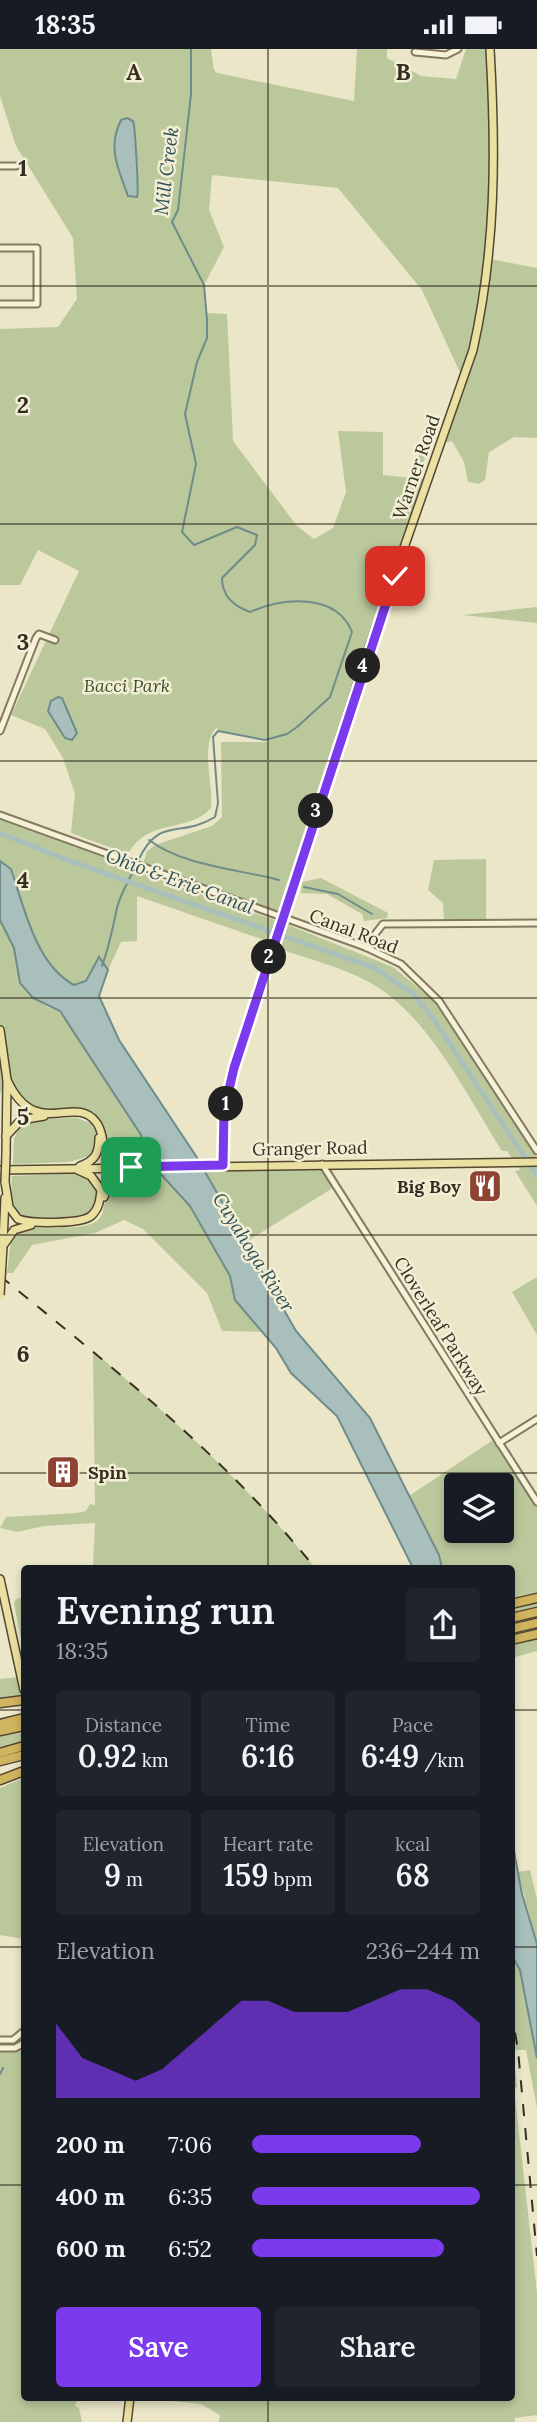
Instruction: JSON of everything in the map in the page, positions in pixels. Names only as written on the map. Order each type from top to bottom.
[{"type":"highway","points":[[515,1603],[537,1598]]},
{"type":"highway","points":[[515,1617],[537,1612]]},
{"type":"highway","points":[[515,1628],[537,1623]]},
{"type":"highway","points":[[515,1639],[537,1634]]},
{"type":"highway","points":[[0,1701],[21,1699]]},
{"type":"highway","points":[[0,1724],[21,1720]]},
{"type":"highway","points":[[0,1731],[21,1727]]},
{"type":"highway","points":[[0,1753],[21,1747]]},
{"type":"highway","points":[[0,1761],[21,1756]]},
{"type":"highway","points":[[0,1780],[21,1772]]},
{"type":"main road","name":"Warner Road","points":[[223,1165],[224,1111],[232,1074],[369,647],[473,350],[484,300],[494,213],[490,49]]},
{"type":"main road","points":[[0,1030],[7,1080],[0,1295]]},
{"type":"main road","points":[[0,1094],[7,1080]]},
{"type":"main road","points":[[7,1080],[15,1098],[31,1111],[83,1114],[94,1119],[100,1127],[106,1153],[131,1167]]},
{"type":"main road","points":[[0,1112],[4,1115],[6,1136]]},
{"type":"main road","points":[[6,1136],[21,1120],[27,1118],[86,1118],[96,1126],[99,1148],[92,1161],[74,1168]]},
{"type":"main road","name":"Granger Road","points":[[0,1170],[536,1162]]},
{"type":"main road","points":[[1,1242],[22,1226],[80,1224],[92,1221],[102,1210],[108,1181],[116,1173],[131,1167]]},
{"type":"main road","points":[[5,1182],[9,1207],[18,1219],[40,1222],[88,1219],[98,1207],[101,1190],[91,1176],[74,1168]]},
{"type":"main road","points":[[0,1199],[5,1182]]},
{"type":"main road","points":[[0,1579],[21,1675]]},
{"type":"main road","points":[[127,2422],[130,2401]]},
{"type":"street","points":[[415,52],[446,55],[458,49]]},
{"type":"street","points":[[0,166],[16,166]]},
{"type":"street","points":[[0,249],[37,248],[37,304],[0,304]]},
{"type":"street","points":[[0,731],[36,638],[39,634],[55,640]]},
{"type":"street","name":"Canal Road","points":[[0,815],[281,920],[365,947],[401,964],[439,1001],[537,1151]]},
{"type":"street","points":[[365,947],[383,924],[537,923]]},
{"type":"street","name":"Cloverleaf Parkway","points":[[322,1164],[537,1502]]},
{"type":"street","points":[[499,1443],[537,1419]]},
{"type":"street","points":[[0,2039],[13,2039],[21,2033]]},
{"type":"street","points":[[0,2048],[15,2048],[21,2045]]},
{"type":"green space","name":"Bacci Park","points":[[0,49],[211,49],[214,70],[217,73],[354,101],[357,49],[387,49],[387,58],[421,76],[456,79],[466,49],[490,49],[490,259],[537,268],[537,438],[514,437],[489,452],[485,480],[479,484],[468,482],[464,462],[452,441],[441,443],[463,379],[422,290],[338,188],[212,175],[209,210],[224,247],[204,285],[206,313],[227,314],[233,441],[297,526],[314,539],[333,528],[346,492],[338,431],[383,432],[383,475],[412,478],[426,434],[432,435],[419,478],[428,479],[281,918],[142,867],[147,851],[155,845],[212,826],[222,817],[221,742],[270,742],[218,731],[217,727],[212,734],[208,754],[211,808],[191,821],[146,835],[128,854],[71,833],[75,794],[63,758],[45,729],[11,715],[79,571],[38,550],[20,585],[0,585],[0,329],[58,327],[77,299],[73,238],[16,146],[0,96]],"holes":[[[133,120],[138,174],[127,196]]]},
{"type":"green space","points":[[537,607],[537,623],[462,615]]},
{"type":"green space","points":[[0,815],[125,860],[123,867],[283,923],[393,967],[433,1000],[537,1158],[537,1206],[515,1171],[520,1170],[507,1151],[502,1151],[428,1035],[390,996],[359,977],[283,950],[284,947],[137,896],[137,941],[121,942],[108,970],[99,958],[86,981],[74,986],[61,977],[50,964],[33,934],[11,869],[0,861]]},
{"type":"green space","points":[[486,859],[486,923],[444,924],[443,903],[428,890],[434,860]]},
{"type":"green space","points":[[321,878],[388,913],[387,918],[364,921],[362,914],[327,894],[301,893],[302,882]]},
{"type":"green space","points":[[0,920],[14,948],[20,984],[47,1007],[57,1010],[73,1029],[141,1135],[147,1159],[190,1206],[230,1276],[235,1300],[261,1332],[222,1331],[207,1293],[143,1229],[124,1220],[95,1233],[32,1245],[13,1273],[7,1273],[11,1239],[21,1230],[77,1227],[97,1221],[102,1214],[108,1181],[130,1167],[106,1153],[100,1127],[89,1116],[31,1111],[7,1080],[0,1094]]},
{"type":"green space","points":[[77,1118],[90,1123],[98,1134],[93,1155],[69,1162],[13,1164],[14,1139],[20,1125],[32,1119]]},
{"type":"green space","points":[[322,1164],[336,1186],[246,1242],[201,1166]]},
{"type":"green space","points":[[78,1174],[90,1179],[98,1195],[96,1207],[92,1212],[83,1218],[41,1219],[18,1212],[12,1199],[12,1176]]},
{"type":"green space","points":[[537,1277],[537,1335],[512,1292]]},
{"type":"green space","points":[[93,1351],[237,1481],[312,1565],[93,1565],[95,1523],[44,1526],[17,1532],[0,1528],[6,1517],[77,1513],[86,1511],[90,1504],[95,1505]]},
{"type":"green space","points":[[496,1438],[537,1502],[537,1651],[515,1657],[515,1565],[441,1565],[439,1555],[409,1496]]},
{"type":"green space","points":[[21,1598],[21,1639],[14,1603]]},
{"type":"green space","points":[[21,1677],[21,1699],[0,1700],[0,1679]]},
{"type":"green space","points":[[21,1733],[21,1742],[0,1748],[0,1736]]},
{"type":"green space","points":[[21,1779],[21,1938],[0,1935],[0,1788]]},
{"type":"green space","points":[[530,1870],[537,1899],[537,1944],[518,1872]]},
{"type":"green space","points":[[515,1961],[528,2002],[537,2058],[537,2108],[526,2050],[515,2050]]},
{"type":"green space","points":[[21,2046],[21,2401],[76,2401],[75,2406],[79,2408],[82,2422],[0,2422],[0,2051]]},
{"type":"green space","points":[[515,2097],[537,2293],[537,2415],[515,2418],[515,2422],[219,2422],[220,2415],[201,2404],[172,2401],[515,2401]]},
{"type":"water","points":[[127,118],[133,121],[134,125],[137,197],[128,196],[114,149],[121,120]]},
{"type":"water","points":[[62,698],[77,733],[72,740],[65,738],[48,711],[51,701]]},
{"type":"water","points":[[0,861],[11,869],[33,934],[50,964],[61,976],[74,985],[86,981],[99,957],[108,970],[99,996],[119,1040],[196,1156],[296,1331],[370,1418],[439,1555],[441,1565],[412,1565],[337,1416],[291,1373],[276,1348],[235,1300],[230,1276],[190,1206],[147,1159],[141,1135],[60,1011],[33,998],[20,983],[14,948],[0,920]]},
{"type":"water","points":[[515,1856],[522,1894],[537,1944],[537,2058],[520,1970],[515,1961]]},
{"type":"waterway","name":"Mill Creek","points":[[138,861],[146,847],[162,833],[191,827],[215,817],[218,803],[213,737],[218,731],[265,740],[287,734],[297,727],[330,697],[352,632],[344,619],[321,604],[292,602],[250,612],[238,607],[226,595],[222,578],[255,545],[257,535],[237,527],[194,545],[182,532],[196,464],[185,414],[197,362],[207,338],[204,285],[172,222],[178,210],[191,94],[191,49]]},
{"type":"waterway","name":"Ohio & Erie Canal","points":[[0,833],[67,860],[375,968],[412,993],[433,1018],[537,1176]]},
{"type":"waterway","points":[[149,840],[163,849],[194,861],[279,880]]},
{"type":"waterway","name":"Mill Creek","points":[[102,966],[118,903],[135,867]]},
{"type":"waterway","points":[[304,887],[338,894],[372,914]]},
{"type":"waterway","points":[[0,2074],[3,2068]]},
{"type":"railway","points":[[0,1276],[125,1379],[205,1450],[243,1487],[312,1565]]},
{"type":"railway","points":[[515,2032],[537,2256]]},
{"type":"place","name":"Big Boy","points":[[485,1186]]},
{"type":"place","name":"Spin","points":[[63,1472]]},
{"type":"route","points":[[131,1167],[223,1165],[224,1111],[234,1068],[369,647],[395,576]]},
{"type":"water label","name":"Cuyahoga River","points":[[254,1252]]}]
